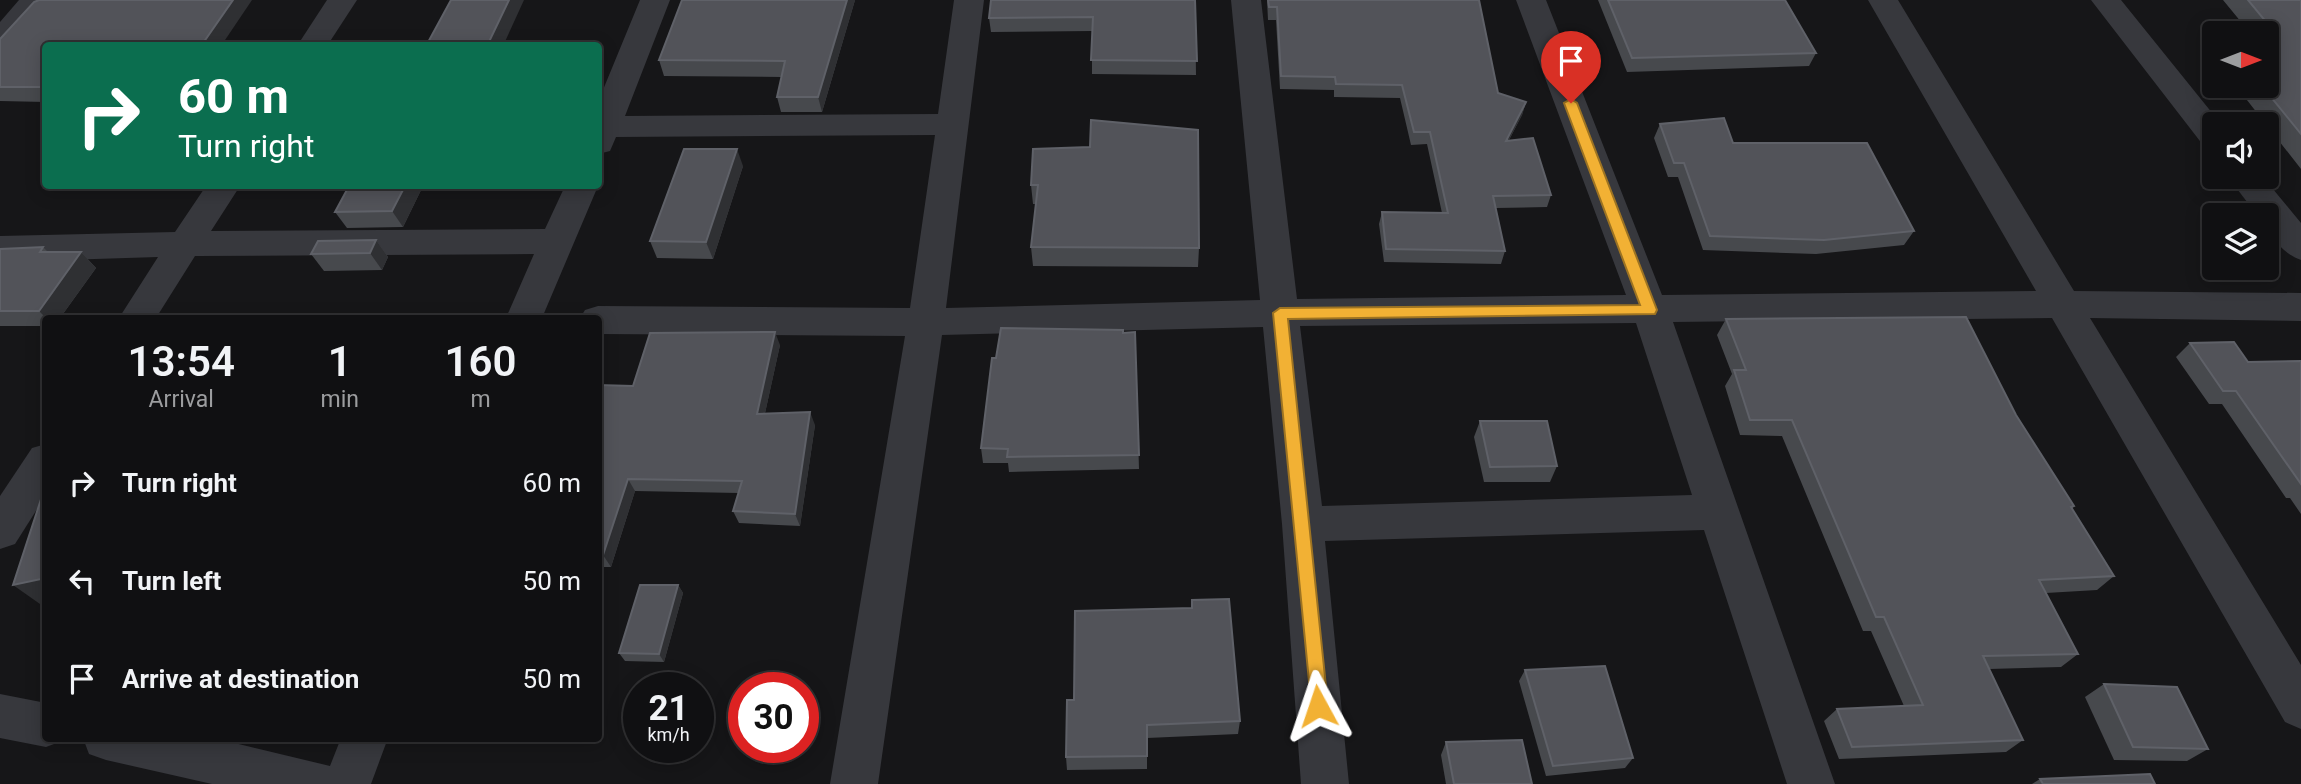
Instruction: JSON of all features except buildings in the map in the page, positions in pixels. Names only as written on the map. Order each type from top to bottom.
[{"type":"street","points":[[0,40],[35,0]]},
{"type":"street","points":[[315,42],[342,0]]},
{"type":"street","points":[[655,0],[602,135],[954,124]]},
{"type":"street","points":[[854,784],[926,322],[969,0]]},
{"type":"street","points":[[1246,0],[1303,524],[1325,784]]},
{"type":"street","points":[[1531,0],[1650,310],[1811,784]]},
{"type":"street","points":[[1883,0],[2301,707]]},
{"type":"street","points":[[2106,0],[2202,122]]},
{"type":"street","points":[[139,315],[221,189]]},
{"type":"street","points":[[525,315],[580,189]]},
{"type":"street","points":[[2255,189],[2301,247]]},
{"type":"street","points":[[0,249],[186,244],[557,242]]},
{"type":"street","points":[[602,320],[926,322],[1280,313],[2062,304],[2301,307]]},
{"type":"street","points":[[0,531],[42,466]]},
{"type":"street","points":[[1303,524],[1720,512]]},
{"type":"street","points":[[0,716],[42,724]]},
{"type":"street","points":[[124,742],[318,784]]},
{"type":"street","points":[[347,784],[363,742]]},
{"type":"route","points":[[1318,706],[1303,524],[1280,313],[1650,310],[1571,103]]}]
